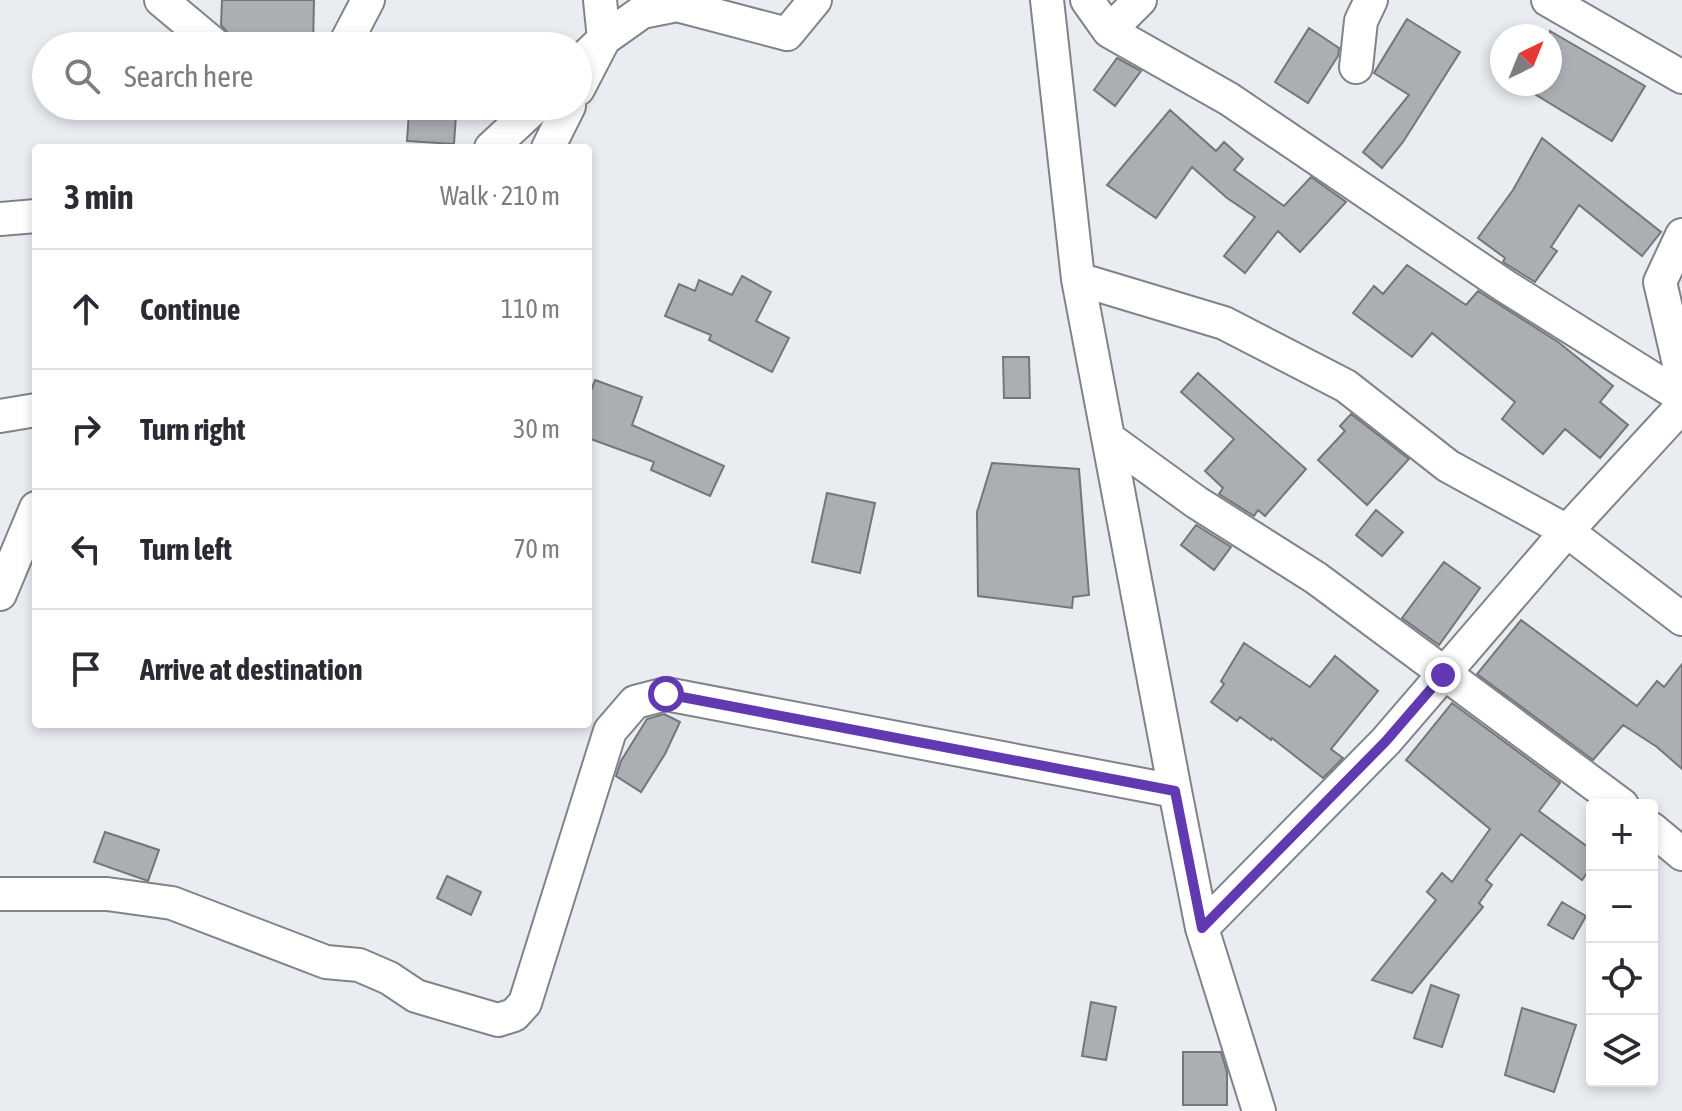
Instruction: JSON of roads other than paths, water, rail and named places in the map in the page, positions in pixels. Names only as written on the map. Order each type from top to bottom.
[{"type":"street","points":[[161,0],[199,32]]},
{"type":"street","points":[[351,32],[368,0]]},
{"type":"street","points":[[592,62],[604,39],[600,0]]},
{"type":"street","points":[[592,51],[642,12],[677,5],[787,34],[815,0]]},
{"type":"street","points":[[1047,0],[1078,279],[1175,791],[1202,928],[1259,1111]]},
{"type":"street","points":[[1087,0],[1109,31],[1229,99],[1505,286],[1682,397]]},
{"type":"street","points":[[1109,31],[1140,0]]},
{"type":"street","points":[[1356,67],[1361,21],[1371,0]]},
{"type":"street","points":[[1548,0],[1682,77]]},
{"type":"street","points":[[495,144],[521,120]]},
{"type":"street","points":[[550,144],[562,120]]},
{"type":"street","points":[[0,219],[32,216]]},
{"type":"street","points":[[1682,235],[1660,282],[1682,377]]},
{"type":"street","points":[[1078,279],[1224,323],[1346,386],[1448,466],[1567,531],[1682,619]]},
{"type":"street","points":[[1202,928],[1386,741],[1567,531],[1682,406]]},
{"type":"street","points":[[0,416],[32,411]]},
{"type":"street","points":[[1108,438],[1196,502],[1316,578],[1614,799]]},
{"type":"street","points":[[0,594],[32,518]]},
{"type":"street","points":[[0,894],[107,894],[172,903],[326,962],[359,965],[389,978],[416,996],[498,1020],[514,1015],[525,1003],[610,731],[635,702],[666,694],[1175,791]]},
{"type":"street","points":[[1658,834],[1682,854]]}]
